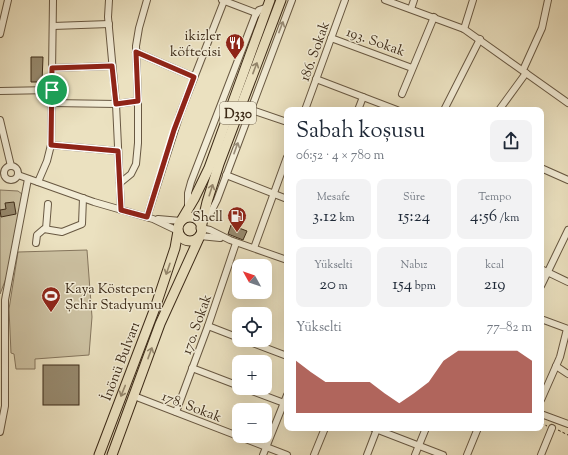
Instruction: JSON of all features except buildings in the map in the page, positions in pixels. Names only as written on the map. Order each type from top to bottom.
[{"type":"highway","name":"İnönü Bulvarı","points":[[112,455],[160,324],[201,228],[215,177],[281,0]]},
{"type":"highway","name":"D330","points":[[181,221],[188,211],[208,168],[269,4]]},
{"type":"highway","points":[[188,218],[198,221],[201,228],[194,240],[187,241],[181,238],[178,231],[181,221],[188,218]]},
{"type":"highway","name":"İnönü Bulvarı","points":[[99,455],[155,308],[175,248],[178,231]]},
{"type":"street","points":[[0,34],[8,0]]},
{"type":"street","points":[[38,182],[47,161],[51,145],[53,0]]},
{"type":"street","points":[[109,0],[109,24],[116,104],[121,210]]},
{"type":"street","points":[[120,183],[131,174],[136,164],[138,143],[138,101],[136,52],[139,28],[147,0]]},
{"type":"street","name":"İnönü Bulvarı","points":[[201,228],[212,210],[226,175],[292,0]]},
{"type":"street","name":"186. Sokak","points":[[305,107],[345,0]]},
{"type":"street","points":[[385,0],[464,29],[568,103]]},
{"type":"street","points":[[411,9],[414,0]]},
{"type":"street","points":[[464,29],[473,0]]},
{"type":"street","points":[[501,107],[525,72],[542,28],[548,0]]},
{"type":"street","points":[[147,217],[172,137],[223,1],[256,13]]},
{"type":"street","points":[[188,211],[188,193],[191,182],[256,13],[269,4]]},
{"type":"street","points":[[402,94],[434,17]]},
{"type":"street","points":[[53,26],[109,24]]},
{"type":"street","name":"193. Sokak","points":[[331,38],[412,68]]},
{"type":"street","points":[[446,107],[480,39]]},
{"type":"street","points":[[136,52],[194,77]]},
{"type":"street","points":[[52,68],[112,66]]},
{"type":"street","points":[[316,79],[389,107]]},
{"type":"street","points":[[0,91],[52,90]]},
{"type":"street","points":[[359,107],[363,97]]},
{"type":"street","points":[[52,103],[116,104],[138,101]]},
{"type":"street","points":[[241,106],[284,121]]},
{"type":"street","points":[[0,120],[11,166],[17,170],[18,175]]},
{"type":"street","points":[[51,145],[118,151]]},
{"type":"street","points":[[254,248],[284,165]]},
{"type":"street","points":[[11,166],[4,169],[2,178],[11,181],[16,179],[18,175]]},
{"type":"street","points":[[544,169],[568,180]]},
{"type":"street","points":[[18,175],[83,198],[147,217],[166,224],[178,231]]},
{"type":"street","points":[[226,175],[284,198]]},
{"type":"street","points":[[0,432],[5,406],[6,298],[28,179]]},
{"type":"street","points":[[36,243],[37,234],[40,231],[46,229],[62,232],[82,224],[83,198]]},
{"type":"street","points":[[46,229],[48,204]]},
{"type":"street","points":[[147,217],[181,221]]},
{"type":"street","points":[[201,228],[233,242],[284,259]]},
{"type":"street","points":[[544,280],[568,230]]},
{"type":"street","name":"170. Sokak","points":[[176,412],[208,326],[233,242]]},
{"type":"street","points":[[544,270],[568,282]]},
{"type":"street","points":[[0,303],[6,298]]},
{"type":"street","points":[[544,319],[568,329],[556,366],[544,393]]},
{"type":"street","points":[[208,326],[232,335]]},
{"type":"street","points":[[0,340],[5,349]]},
{"type":"street","points":[[263,347],[284,355]]},
{"type":"street","points":[[0,358],[5,349]]},
{"type":"street","points":[[556,366],[568,374]]},
{"type":"street","points":[[192,368],[232,383]]},
{"type":"street","points":[[262,395],[284,404],[263,455]]},
{"type":"street","name":"178. Sokak","points":[[134,396],[287,455]]},
{"type":"street","points":[[544,415],[568,424]]},
{"type":"street","points":[[541,455],[552,428]]},
{"type":"street","points":[[314,455],[324,431]]},
{"type":"street","points":[[367,455],[374,431]]},
{"type":"street","points":[[380,431],[443,455]]},
{"type":"street","points":[[415,455],[425,431]]},
{"type":"street","points":[[467,455],[477,431]]},
{"type":"shaded area","points":[[0,190],[18,191],[22,194],[7,276],[0,294]]},
{"type":"shaded area","name":"Kaya Köstepen Şehir Stadyumu","points":[[87,250],[92,317],[89,355],[35,359],[35,369],[16,369],[14,354],[11,353],[9,309],[18,252]]},
{"type":"place","name":"ikizler köftecisi","points":[[235,60]]},
{"type":"place","name":"Shell","points":[[237,233]]},
{"type":"place","name":"Kaya Köstepen Şehir Stadyumu","points":[[51,313]]},
{"type":"route","points":[[136,52],[194,77],[174,130],[147,217],[121,210],[118,151],[51,145],[52,90],[52,68],[112,66],[116,104],[138,101],[136,52]]}]
